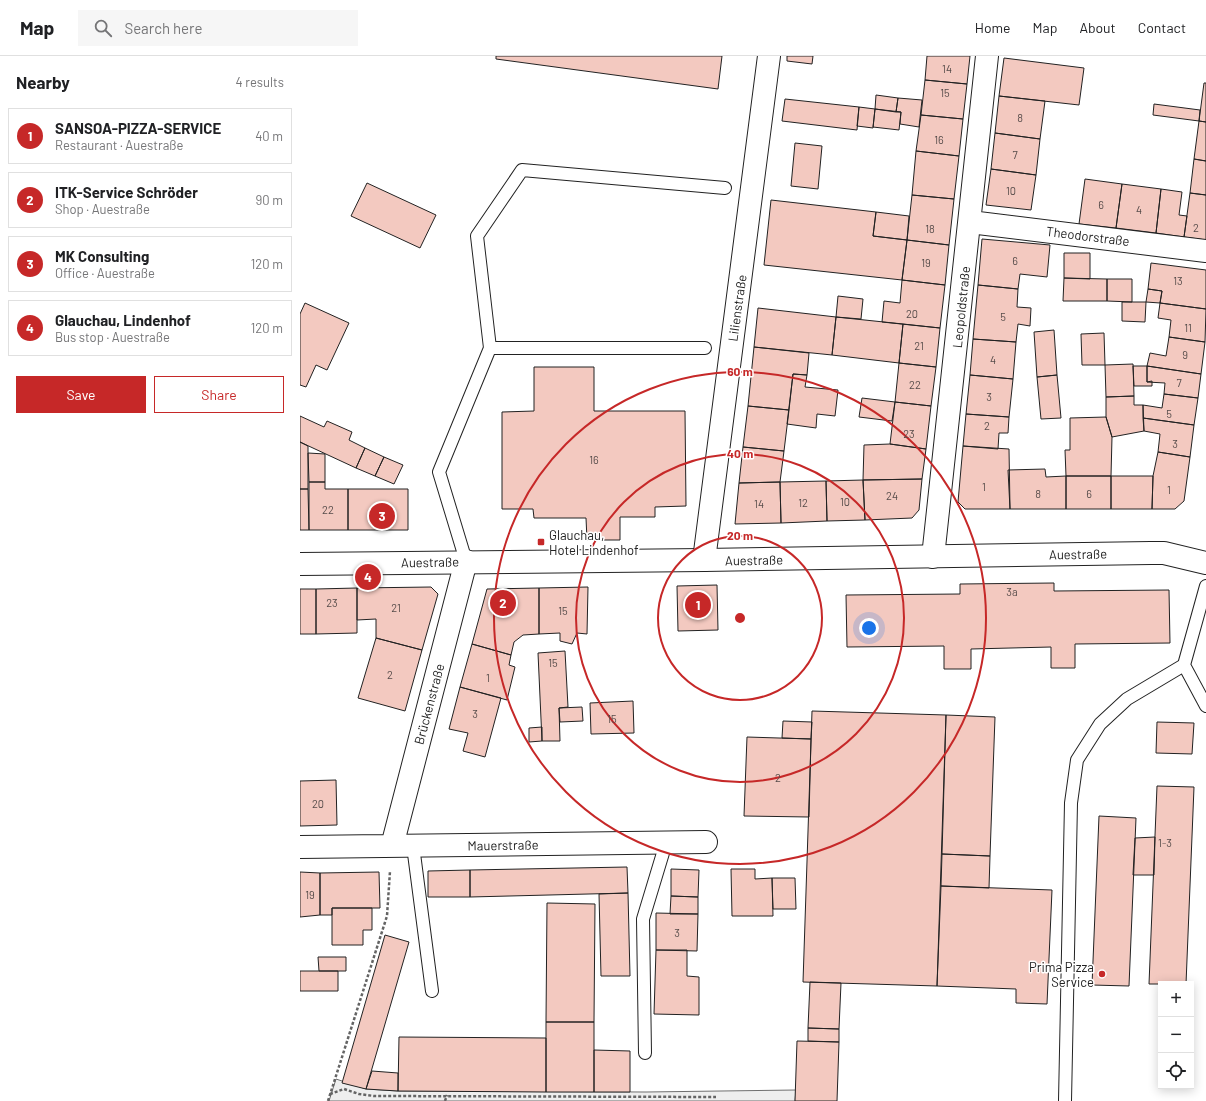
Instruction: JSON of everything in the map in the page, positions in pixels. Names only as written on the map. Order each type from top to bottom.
[{"type":"street","name":"Lilienstraße","points":[[704,560],[769,56]]},
{"type":"street","name":"Leopoldstraße","points":[[933,557],[987,56]]},
{"type":"street","name":"Theodorstraße","points":[[970,222],[1206,251]]},
{"type":"street","name":"Auestraße","points":[[300,564],[1164,553],[1206,563]]},
{"type":"street","name":"Brückenstraße","points":[[402,846],[466,561]]},
{"type":"street","name":"Mauerstraße","points":[[300,847],[706,842]]},
{"type":"lane","points":[[466,561],[439,472],[490,348],[477,236],[522,170],[725,188]]},
{"type":"lane","points":[[490,348],[705,348]]},
{"type":"lane","points":[[1065,1101],[1071,803],[1077,760],[1100,724],[1127,699],[1184,665],[1206,586]]},
{"type":"lane","points":[[1184,665],[1206,706]]},
{"type":"lane","points":[[645,1053],[643,919],[666,843]]},
{"type":"lane","points":[[402,846],[432,991]]},
{"type":"path","points":[[328,1101],[387,916],[402,846]]},
{"type":"path","points":[[330,1094],[344,1089],[359,1094],[374,1096],[447,1095],[716,1097]]},
{"type":"path","points":[[445,1101],[447,1095]]},
{"type":"shaded area","points":[[336,1079],[366,1089],[398,1091],[646,1092],[796,1090],[795,1101],[329,1101]]},
{"type":"building","points":[[496,56],[722,56],[718,89],[496,59]]},
{"type":"building","points":[[787,56],[813,56],[812,64],[787,61]]},
{"type":"building","points":[[927,56],[970,56],[967,84],[925,80]]},
{"type":"building","points":[[1004,58],[1084,68],[1079,105],[999,96]]},
{"type":"building","points":[[925,80],[967,84],[963,119],[921,115]]},
{"type":"building","points":[[1204,83],[1206,83],[1206,122],[1199,121]]},
{"type":"building","points":[[876,95],[898,98],[896,112],[875,109]]},
{"type":"building","points":[[999,96],[1045,101],[1040,139],[995,133]]},
{"type":"building","points":[[898,98],[922,100],[919,127],[900,124],[901,112],[896,112]]},
{"type":"building","points":[[785,99],[859,107],[857,130],[782,121]]},
{"type":"building","points":[[1154,104],[1200,110],[1199,121],[1153,115]]},
{"type":"building","points":[[859,107],[875,109],[873,128],[857,126]]},
{"type":"building","points":[[875,109],[901,112],[899,130],[873,127]]},
{"type":"building","points":[[921,115],[963,119],[959,156],[916,151]]},
{"type":"building","points":[[1199,121],[1206,122],[1206,161],[1194,159]]},
{"type":"building","points":[[995,133],[1040,139],[1036,175],[991,169]]},
{"type":"building","points":[[795,143],[822,146],[818,189],[791,186]]},
{"type":"building","points":[[916,151],[959,156],[954,199],[912,195]]},
{"type":"building","points":[[1194,159],[1206,161],[1206,195],[1190,193]]},
{"type":"building","points":[[991,169],[1036,175],[1031,210],[986,205]]},
{"type":"building","points":[[1085,179],[1122,184],[1116,228],[1079,224]]},
{"type":"building","points":[[367,183],[436,215],[420,248],[351,216]]},
{"type":"building","points":[[1122,184],[1161,189],[1156,233],[1116,228]]},
{"type":"building","points":[[1161,189],[1182,192],[1179,215],[1187,216],[1184,237],[1156,233]]},
{"type":"building","points":[[1190,193],[1206,195],[1206,240],[1184,237]]},
{"type":"building","points":[[912,195],[954,199],[949,245],[907,240]]},
{"type":"building","points":[[771,200],[876,212],[873,236],[907,240],[902,280],[764,265]]},
{"type":"building","points":[[876,212],[909,216],[907,240],[873,236]]},
{"type":"building","points":[[982,239],[1050,245],[1047,277],[1020,274],[1018,289],[978,285]]},
{"type":"building","points":[[907,240],[949,245],[945,285],[902,280]]},
{"type":"building","points":[[1064,253],[1090,253],[1090,279],[1064,278]]},
{"type":"building","points":[[1151,263],[1206,270],[1206,309],[1160,303],[1162,291],[1148,289]]},
{"type":"building","points":[[1064,278],[1107,279],[1107,301],[1063,301]]},
{"type":"building","points":[[1107,279],[1132,279],[1132,302],[1107,301]]},
{"type":"building","points":[[902,280],[945,285],[940,328],[882,322],[884,301],[900,303]]},
{"type":"building","points":[[978,285],[1018,289],[1017,307],[1031,308],[1030,326],[1018,324],[1016,342],[973,339]]},
{"type":"building","points":[[1148,289],[1162,291],[1160,303],[1146,302]]},
{"type":"building","points":[[838,296],[863,299],[861,319],[836,317]]},
{"type":"building","points":[[1122,302],[1146,302],[1145,322],[1122,321]]},
{"type":"building","points":[[305,303],[349,323],[327,370],[316,365],[306,387],[300,385],[300,314]]},
{"type":"building","points":[[1160,303],[1206,309],[1205,342],[1169,337],[1171,320],[1158,318]]},
{"type":"building","points":[[758,308],[836,317],[832,355],[754,347]]},
{"type":"building","points":[[836,317],[903,324],[899,363],[832,355]]},
{"type":"building","points":[[903,324],[940,328],[936,367],[899,363]]},
{"type":"building","points":[[1054,330],[1057,375],[1037,377],[1034,332]]},
{"type":"building","points":[[1104,333],[1105,365],[1082,365],[1081,334]]},
{"type":"building","points":[[1169,337],[1205,342],[1201,374],[1147,366],[1150,353],[1166,356]]},
{"type":"building","points":[[973,339],[1016,342],[1013,379],[970,375]]},
{"type":"building","points":[[754,347],[809,353],[807,375],[793,374],[789,410],[748,406]]},
{"type":"building","points":[[899,363],[936,367],[931,406],[895,402]]},
{"type":"building","points":[[1133,364],[1134,396],[1106,397],[1105,365]]},
{"type":"building","points":[[1133,366],[1147,366],[1147,382],[1152,381],[1152,386],[1134,386]]},
{"type":"building","points":[[1147,366],[1201,374],[1198,398],[1164,394],[1165,383],[1147,382]]},
{"type":"building","points":[[534,367],[594,367],[594,411],[685,411],[686,506],[655,507],[655,517],[620,517],[620,540],[587,540],[586,518],[534,518],[533,509],[502,509],[502,412],[534,411]]},
{"type":"building","points":[[793,374],[807,375],[805,387],[838,390],[835,416],[817,414],[816,428],[787,424]]},
{"type":"building","points":[[970,375],[1013,379],[1009,417],[966,414]]},
{"type":"building","points":[[1057,375],[1061,418],[1041,419],[1037,377]]},
{"type":"building","points":[[1164,394],[1198,398],[1194,425],[1143,418],[1143,405],[1162,408]]},
{"type":"building","points":[[1134,396],[1134,405],[1143,405],[1144,431],[1112,437],[1106,417],[1106,397]]},
{"type":"building","points":[[862,398],[895,402],[892,421],[859,417]]},
{"type":"building","points":[[895,402],[931,406],[926,449],[890,444]]},
{"type":"building","points":[[748,406],[789,410],[784,451],[743,447]]},
{"type":"building","points":[[966,414],[1009,417],[1008,433],[999,433],[998,449],[963,446]]},
{"type":"building","points":[[300,416],[324,427],[327,421],[352,432],[349,440],[365,448],[356,468],[300,442]]},
{"type":"building","points":[[1106,417],[1112,437],[1111,476],[1066,476],[1065,450],[1070,450],[1070,418]]},
{"type":"building","points":[[1143,418],[1194,425],[1190,457],[1158,452],[1160,434],[1144,431]]},
{"type":"building","points":[[300,442],[308,446],[308,489],[300,489]]},
{"type":"building","points":[[890,444],[926,449],[922,479],[863,480],[864,445]]},
{"type":"building","points":[[963,446],[1009,449],[1010,509],[965,509],[958,502]]},
{"type":"building","points":[[743,447],[784,451],[780,482],[739,483]]},
{"type":"building","points":[[365,448],[384,457],[375,476],[356,468]]},
{"type":"building","points":[[1158,452],[1190,457],[1184,501],[1175,509],[1152,509],[1153,476]]},
{"type":"building","points":[[308,453],[325,454],[325,482],[309,482]]},
{"type":"building","points":[[384,457],[403,465],[394,484],[375,476]]},
{"type":"building","points":[[1045,469],[1046,477],[1066,476],[1066,509],[1010,509],[1008,470]]},
{"type":"building","points":[[1066,476],[1111,476],[1111,509],[1066,509]]},
{"type":"building","points":[[1111,476],[1153,476],[1152,509],[1111,509]]},
{"type":"building","points":[[922,479],[919,510],[912,518],[865,520],[863,480]]},
{"type":"building","points":[[863,480],[865,520],[827,521],[826,481]]},
{"type":"building","points":[[826,481],[827,521],[781,523],[780,482]]},
{"type":"building","points":[[309,482],[325,482],[325,489],[348,489],[348,530],[309,530]]},
{"type":"building","points":[[780,482],[781,523],[735,524],[739,483]]},
{"type":"building","points":[[300,489],[308,489],[309,530],[300,530]]},
{"type":"building","points":[[348,489],[408,489],[408,530],[348,530]]},
{"type":"building","points":[[1054,583],[1054,591],[1169,590],[1170,643],[1075,644],[1075,668],[1051,668],[1051,647],[971,649],[971,669],[944,669],[944,646],[847,647],[846,595],[960,594],[960,584]]},
{"type":"building","points":[[717,585],[718,630],[678,631],[677,586]]},
{"type":"building","points":[[431,587],[438,594],[422,650],[376,638],[376,619],[357,620],[357,588]]},
{"type":"building","points":[[588,587],[587,634],[577,633],[572,644],[560,641],[560,633],[539,634],[539,588]]},
{"type":"building","points":[[357,588],[357,633],[316,634],[316,589]]},
{"type":"building","points":[[539,588],[539,634],[523,635],[514,642],[511,655],[472,644],[487,589]]},
{"type":"building","points":[[300,589],[316,589],[316,634],[300,634]]},
{"type":"building","points":[[376,638],[422,650],[405,711],[358,698]]},
{"type":"building","points":[[472,644],[511,655],[509,665],[515,667],[507,700],[460,687]]},
{"type":"building","points":[[565,651],[568,707],[559,708],[560,741],[542,741],[538,653]]},
{"type":"building","points":[[460,687],[501,698],[485,757],[463,751],[468,733],[449,729]]},
{"type":"building","points":[[633,701],[634,733],[591,734],[590,703]]},
{"type":"building","points":[[582,707],[583,721],[560,722],[559,708]]},
{"type":"building","points":[[812,711],[946,715],[937,986],[803,982]]},
{"type":"building","points":[[946,715],[995,717],[990,856],[942,854]]},
{"type":"building","points":[[783,721],[812,722],[811,739],[782,738]]},
{"type":"building","points":[[1157,722],[1194,723],[1192,754],[1156,753]]},
{"type":"building","points":[[542,727],[542,741],[529,742],[529,728]]},
{"type":"building","points":[[747,737],[811,739],[809,817],[744,816]]},
{"type":"building","points":[[336,780],[337,825],[300,826],[300,781]]},
{"type":"building","points":[[1157,786],[1194,787],[1186,981],[1158,981],[1158,984],[1149,984]]},
{"type":"building","points":[[1099,816],[1136,818],[1129,986],[1092,985]]},
{"type":"building","points":[[1155,837],[1154,875],[1133,875],[1135,838]]},
{"type":"building","points":[[942,854],[990,856],[989,888],[941,886]]},
{"type":"building","points":[[627,867],[628,893],[470,897],[470,870]]},
{"type":"building","points":[[671,869],[699,870],[698,897],[671,896]]},
{"type":"building","points":[[731,869],[755,869],[755,879],[772,878],[773,916],[732,916]]},
{"type":"building","points":[[470,870],[470,897],[428,897],[428,871]]},
{"type":"building","points":[[300,872],[320,873],[320,915],[300,917]]},
{"type":"building","points":[[379,872],[380,908],[332,908],[332,915],[320,915],[320,873]]},
{"type":"building","points":[[772,878],[795,878],[796,909],[773,909]]},
{"type":"building","points":[[941,886],[1052,890],[1047,1004],[1016,1003],[1016,989],[937,986]]},
{"type":"building","points":[[628,893],[630,976],[601,976],[599,894]]},
{"type":"building","points":[[671,896],[698,897],[698,914],[670,914]]},
{"type":"building","points":[[547,903],[595,904],[594,1022],[546,1022]]},
{"type":"building","points":[[332,908],[372,908],[372,930],[363,930],[363,945],[332,945]]},
{"type":"building","points":[[656,913],[698,914],[697,951],[656,950]]},
{"type":"building","points":[[385,935],[409,942],[366,1089],[342,1083]]},
{"type":"building","points":[[656,950],[687,950],[687,976],[699,977],[699,1015],[654,1014]]},
{"type":"building","points":[[318,957],[346,957],[346,971],[319,971]]},
{"type":"building","points":[[300,971],[338,971],[338,991],[300,991]]},
{"type":"building","points":[[810,982],[841,983],[839,1029],[808,1028]]},
{"type":"building","points":[[546,1022],[594,1022],[594,1092],[546,1092]]},
{"type":"building","points":[[808,1028],[839,1029],[839,1042],[808,1041]]},
{"type":"building","points":[[399,1037],[546,1038],[546,1092],[398,1091]]},
{"type":"building","points":[[797,1041],[839,1042],[837,1101],[795,1101]]},
{"type":"building","points":[[594,1050],[630,1051],[630,1092],[594,1092]]},
{"type":"building","points":[[372,1071],[398,1073],[398,1091],[366,1089]]},
{"type":"place","name":"MK Consulting","points":[[382,516]]},
{"type":"place","name":"Glauchau, Hotel Lindenhof","points":[[541,542]]},
{"type":"place","name":"Glauchau, Lindenhof","points":[[368,577]]},
{"type":"place","name":"ITK-Service Schröder","points":[[503,603]]},
{"type":"place","name":"SANSOA-PIZZA-SERVICE","points":[[698,605]]},
{"type":"place","name":"Prima Pizza Service","points":[[1102,974]]}]
